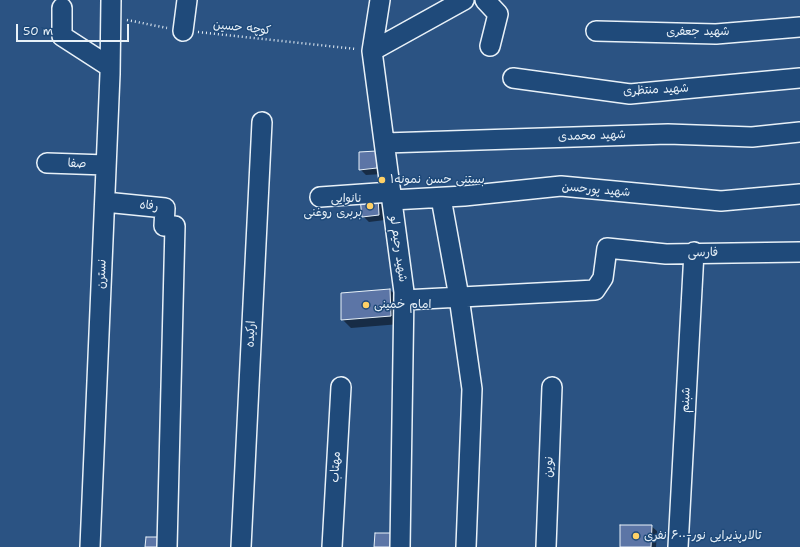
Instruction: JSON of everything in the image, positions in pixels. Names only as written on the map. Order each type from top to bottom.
[{"type":"street","points":[[183,31],[187,0]]},
{"type":"street","name":"شهید رحیم لو","points":[[380,0],[372,51],[404,300],[400,547]]},
{"type":"street","points":[[372,51],[464,0]]},
{"type":"street","points":[[485,0],[498,14],[490,46]]},
{"type":"street","points":[[62,8],[62,36],[110,67]]},
{"type":"street","name":"نسترن","points":[[90,547],[105,202],[111,9]]},
{"type":"street","name":"شهید جعفری","points":[[596,31],[716,34],[800,27]]},
{"type":"street","name":"شهید منتظری","points":[[513,78],[630,94],[800,78]]},
{"type":"street","name":"ارکیده","points":[[241,547],[262,122]]},
{"type":"street","name":"شهید محمدی","points":[[384,143],[668,134],[752,137],[800,132]]},
{"type":"street","name":"صفا","points":[[47,163],[106,165]]},
{"type":"street","name":"شهید پورحسن","points":[[320,197],[391,196],[441,198],[561,186],[721,201],[800,194]]},
{"type":"street","points":[[441,198],[459,297],[472,389],[466,547]]},
{"type":"street","name":"رفاه","points":[[105,202],[165,208],[164,226],[175,226],[167,547]]},
{"type":"street","name":"فارسی","points":[[459,297],[595,290],[603,278],[607,248],[666,254],[694,252],[800,252]]},
{"type":"street","name":"شبنم","points":[[678,547],[694,252]]},
{"type":"street","points":[[404,300],[459,297]]},
{"type":"street","name":"مهتاب","points":[[332,547],[341,387]]},
{"type":"street","name":"نوین","points":[[546,547],[552,387]]},
{"type":"path","name":"کوچه حسین","points":[[111,9],[183,31],[372,51]]},
{"type":"building","points":[[377,151],[377,168],[359,170],[359,152]]},
{"type":"building","name":"نانوایی بربری روغنی","points":[[378,196],[379,215],[362,217],[360,198]]},
{"type":"building","name":"امام خمینی","points":[[390,289],[391,316],[341,320],[341,293]]},
{"type":"building","name":"تالارپذیرایی نور-۶۰۰ نفری","points":[[620,525],[652,525],[651,547],[620,547]]},
{"type":"building","points":[[375,533],[391,533],[391,547],[374,547]]},
{"type":"building","points":[[146,537],[165,537],[164,547],[145,547]]},
{"type":"place","name":"بستنی حسن نمونه۱","points":[[382,180]]},
{"type":"place","name":"نانوایی بربری روغنی","points":[[370,206]]},
{"type":"place","name":"امام خمینی","points":[[366,305]]},
{"type":"place","name":"تالارپذیرایی نور-۶۰۰ نفری","points":[[636,536]]}]
